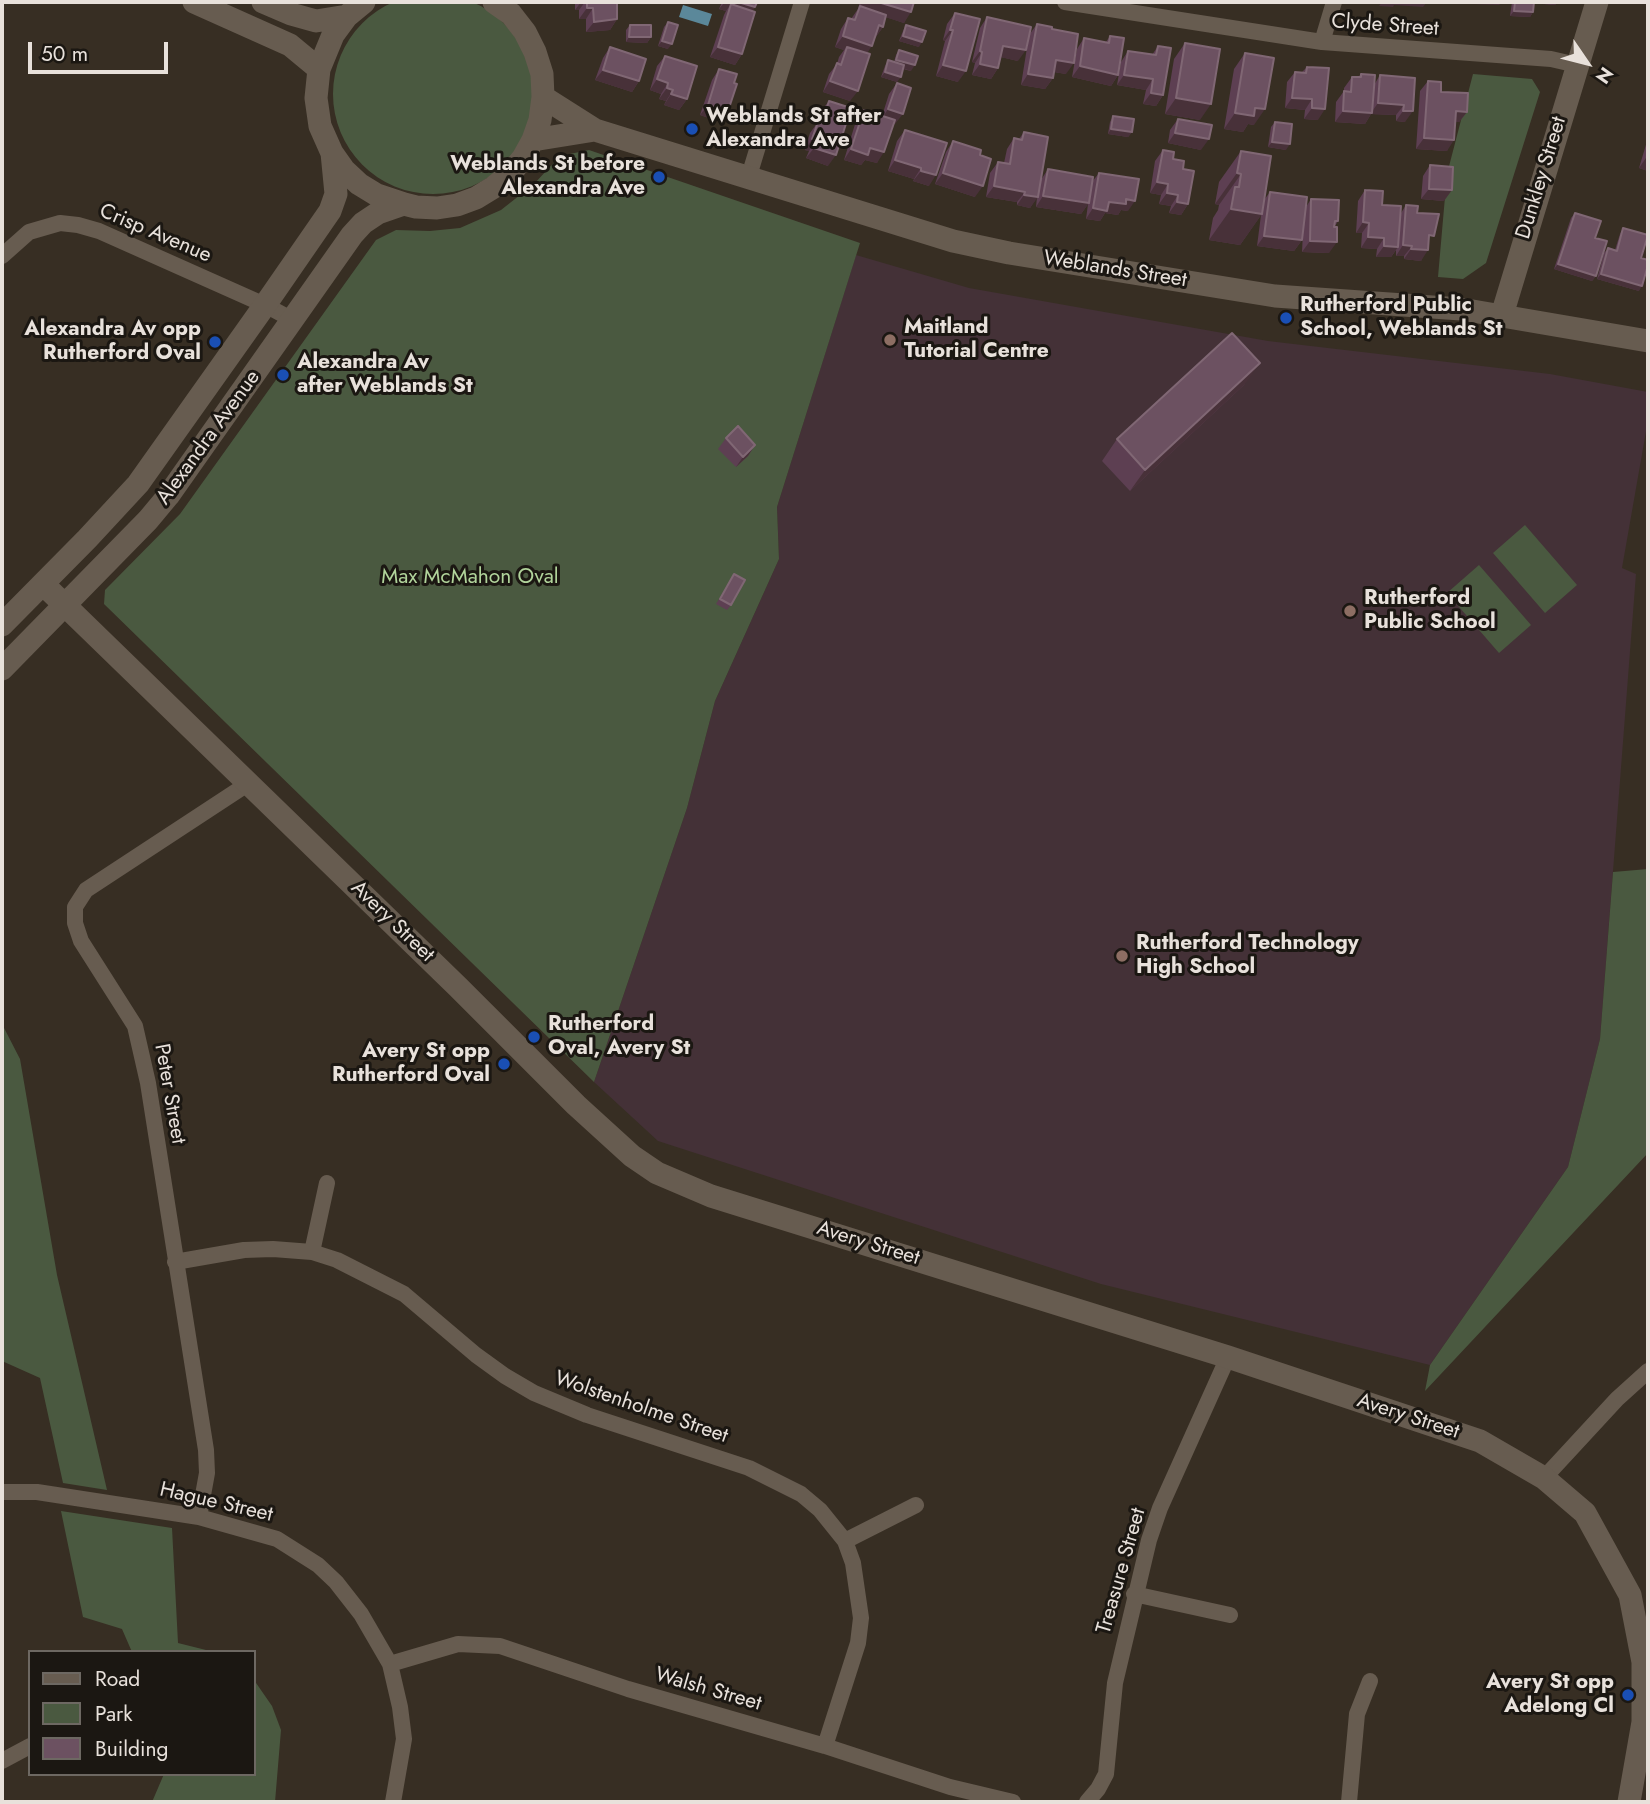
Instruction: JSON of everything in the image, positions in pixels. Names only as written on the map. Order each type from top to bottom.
[{"type":"street","points":[[263,2],[316,21],[355,9]]},
{"type":"street","points":[[749,177],[802,2]]},
{"type":"street","name":"Clyde Street","points":[[1068,2],[1322,42],[1551,59],[1577,65]]},
{"type":"street","points":[[1322,42],[1334,2]]},
{"type":"street","name":"Dunkley Street","points":[[1502,315],[1597,2]]},
{"type":"street","points":[[203,4],[290,45],[319,69]]},
{"type":"street","points":[[355,9],[333,35],[319,69],[316,98],[320,127],[332,153],[344,170],[359,184],[377,195],[404,204],[436,208],[477,198],[495,187],[523,158],[540,120],[543,97],[536,52],[505,6]]},
{"type":"street","name":"Weblands Street","points":[[543,97],[595,130],[953,241],[1009,253],[1296,299],[1420,306],[1502,315],[1648,341]]},
{"type":"street","name":"Weblands Street","points":[[533,140],[595,130]]},
{"type":"street","name":"Alexandra Avenue","points":[[2,625],[138,484],[265,305],[330,211],[336,194],[332,153]]},
{"type":"street","name":"Alexandra Avenue","points":[[2,669],[66,606],[168,496],[352,235],[378,213],[404,204]]},
{"type":"street","name":"Crisp Avenue","points":[[2,256],[29,232],[60,223],[78,225],[99,231],[293,320]]},
{"type":"street","name":"Avery Street","points":[[43,583],[576,1105],[632,1156],[657,1172],[711,1196],[1228,1357],[1480,1441],[1544,1478],[1585,1513],[1630,1595],[1643,1662],[1643,1722],[1629,1802]]},
{"type":"street","name":"Peter Street","points":[[200,1517],[207,1474],[206,1450],[148,1083],[135,1026],[81,941],[75,923],[75,906],[86,891],[249,783]]},
{"type":"street","points":[[312,1252],[327,1182]]},
{"type":"street","name":"Wolstenholme Street","points":[[175,1262],[244,1250],[273,1249],[312,1252],[337,1261],[404,1294],[476,1355],[534,1393],[587,1415],[749,1468],[801,1494],[820,1510],[845,1541],[853,1563],[861,1618],[858,1643],[825,1746]]},
{"type":"street","name":"Treasure Street","points":[[1087,1802],[1106,1774],[1115,1683],[1134,1594],[1160,1508],[1228,1357]]},
{"type":"street","points":[[1544,1478],[1617,1399],[1648,1371]]},
{"type":"street","name":"Hague Street","points":[[2,1492],[37,1492],[200,1517],[276,1539],[318,1565],[361,1614],[390,1664],[404,1739],[393,1802]]},
{"type":"street","points":[[845,1541],[916,1505]]},
{"type":"street","points":[[1134,1594],[1230,1615]]},
{"type":"street","name":"Walsh Street","points":[[390,1664],[458,1644],[500,1646],[628,1689],[825,1746],[950,1787],[1013,1802]]},
{"type":"street","points":[[1349,1802],[1357,1714],[1370,1681]]},
{"type":"street","points":[[2,1761],[28,1747]]},
{"type":"shaded area","name":"Rutherford Technology High School","points":[[856,255],[969,288],[1268,341],[1550,374],[1648,392],[1648,420],[1622,568],[1636,574],[1600,1039],[1568,1167],[1430,1365],[1101,1284],[658,1141],[594,1082],[687,808],[715,701],[779,559],[777,507]]},
{"type":"green space","points":[[402,-1],[464,-1],[489,11],[504,23],[516,38],[526,56],[531,74],[531,114],[526,132],[516,150],[504,165],[489,177],[471,187],[453,192],[413,192],[395,187],[377,177],[362,165],[350,150],[340,132],[335,114],[335,74],[340,56],[350,38],[362,23],[377,11]]},
{"type":"green space","points":[[1473,74],[1532,79],[1540,92],[1486,263],[1463,279],[1438,277],[1447,174]]},
{"type":"green space","name":"Max McMahon Oval","points":[[589,150],[860,243],[777,507],[779,559],[715,701],[687,808],[594,1082],[104,604],[105,590],[180,514],[376,240],[396,230],[460,228],[501,210],[534,184],[560,156]]},
{"type":"green space","points":[[1525,525],[1577,585],[1545,613],[1493,553]]},
{"type":"green space","points":[[1479,565],[1531,625],[1499,653],[1447,593]]},
{"type":"green space","points":[[1648,869],[1648,1153],[1425,1391],[1430,1365],[1568,1167],[1600,1039],[1613,872]]},
{"type":"green space","points":[[2,1024],[20,1059],[57,1275],[107,1490],[63,1483],[40,1378],[2,1361]]},
{"type":"green space","points":[[61,1511],[172,1528],[178,1643],[206,1650],[131,1650],[122,1629],[83,1617]]},
{"type":"green space","points":[[256,1683],[272,1706],[281,1730],[275,1802],[152,1802],[163,1776],[256,1776]]},
{"type":"water","points":[[683,5],[712,14],[708,26],[679,17]]},
{"type":"building","points":[[587,2],[617,2],[617,19],[594,22],[593,8],[587,8]]},
{"type":"building","points":[[738,2],[757,2],[755,7]]},
{"type":"building","points":[[878,2],[914,2],[911,12]]},
{"type":"building","points":[[1515,2],[1534,2],[1533,12],[1514,11]]},
{"type":"building","points":[[731,4],[755,12],[742,54],[718,47]]},
{"type":"building","points":[[860,6],[886,15],[883,27],[879,25],[872,46],[843,36],[848,18],[855,20]]},
{"type":"building","points":[[955,13],[980,19],[966,71],[943,65]]},
{"type":"building","points":[[987,17],[1031,27],[1026,50],[1003,46],[998,68],[980,64]]},
{"type":"building","points":[[668,22],[678,25],[672,44],[662,41]]},
{"type":"building","points":[[1037,24],[1078,34],[1074,63],[1056,60],[1053,78],[1028,74]]},
{"type":"building","points":[[630,25],[651,25],[651,37],[629,37]]},
{"type":"building","points":[[906,25],[926,31],[922,42],[903,36]]},
{"type":"building","points":[[1110,36],[1124,38],[1118,75],[1080,66],[1084,38],[1109,43]]},
{"type":"building","points":[[1185,43],[1220,49],[1211,104],[1176,98]]},
{"type":"building","points":[[1158,46],[1171,48],[1163,95],[1151,93],[1153,79],[1124,75],[1128,51],[1156,55]]},
{"type":"building","points":[[610,47],[646,59],[639,81],[603,70]]},
{"type":"building","points":[[847,47],[870,54],[858,91],[830,81],[837,63],[841,65]]},
{"type":"building","points":[[899,50],[918,56],[915,65],[896,60]]},
{"type":"building","points":[[1245,53],[1274,58],[1265,109],[1255,108],[1254,116],[1235,113]]},
{"type":"building","points":[[665,56],[697,66],[687,99],[671,94],[673,90],[667,88],[668,83],[657,79]]},
{"type":"building","points":[[888,60],[904,65],[901,77],[885,72]]},
{"type":"building","points":[[1307,67],[1329,68],[1325,109],[1312,108],[1312,99],[1292,98],[1295,72],[1306,73]]},
{"type":"building","points":[[719,69],[737,74],[734,83],[737,84],[728,111],[708,105]]},
{"type":"building","points":[[1361,74],[1375,75],[1372,113],[1343,111],[1344,91],[1351,92],[1352,77],[1361,77]]},
{"type":"building","points":[[1380,75],[1415,78],[1413,111],[1403,111],[1404,105],[1378,103]]},
{"type":"building","points":[[1428,81],[1441,82],[1441,92],[1468,93],[1467,112],[1456,111],[1454,140],[1424,138]]},
{"type":"building","points":[[897,83],[911,88],[903,114],[888,109]]},
{"type":"building","points":[[829,101],[851,108],[836,155],[814,148],[816,140],[812,139],[818,122],[822,123]]},
{"type":"building","points":[[864,110],[895,120],[884,152],[870,148],[868,155],[851,149]]},
{"type":"building","points":[[1113,116],[1134,119],[1132,132],[1111,129]]},
{"type":"building","points":[[1178,119],[1212,125],[1209,139],[1175,133]]},
{"type":"building","points":[[1275,122],[1292,124],[1290,144],[1272,142]]},
{"type":"building","points":[[905,130],[947,143],[936,175],[895,160]]},
{"type":"building","points":[[1024,132],[1048,137],[1038,197],[994,186],[998,162],[1010,164],[1014,138],[1022,140]]},
{"type":"building","points":[[953,141],[981,150],[980,155],[991,159],[983,186],[943,173]]},
{"type":"building","points":[[1163,150],[1174,152],[1173,159],[1184,161],[1183,169],[1194,171],[1188,204],[1177,202],[1178,195],[1167,193],[1168,184],[1157,182]]},
{"type":"building","points":[[1241,151],[1271,156],[1262,214],[1231,209],[1235,187],[1239,187],[1241,174],[1237,173]]},
{"type":"building","points":[[1430,165],[1453,167],[1452,190],[1429,189]]},
{"type":"building","points":[[1048,169],[1093,177],[1089,203],[1043,196]]},
{"type":"building","points":[[1099,173],[1139,179],[1135,201],[1126,199],[1126,204],[1109,202],[1107,211],[1093,208]]},
{"type":"building","points":[[1365,190],[1383,191],[1382,205],[1401,206],[1398,247],[1384,246],[1384,238],[1368,237],[1369,223],[1363,222]]},
{"type":"building","points":[[1270,192],[1307,197],[1302,240],[1264,236]]},
{"type":"building","points":[[1311,199],[1339,200],[1338,221],[1335,221],[1334,227],[1337,227],[1337,242],[1310,241]]},
{"type":"building","points":[[1406,205],[1418,206],[1417,213],[1439,214],[1434,236],[1429,235],[1428,250],[1411,249],[1412,246],[1403,245]]},
{"type":"building","points":[[1575,213],[1601,221],[1595,238],[1607,241],[1596,276],[1558,264]]},
{"type":"building","points":[[1623,228],[1648,235],[1641,258],[1648,260],[1642,286],[1601,274],[1608,248],[1617,251]]},
{"type":"building","points":[[1232,333],[1260,363],[1145,470],[1117,439]]},
{"type":"building","points":[[738,426],[755,445],[743,457],[726,438]]},
{"type":"building","points":[[734,574],[745,580],[731,605],[720,599]]},
{"type":"place","name":"Weblands St after Alexandra Ave","points":[[692,129]]},
{"type":"place","name":"Weblands St before Alexandra Ave","points":[[659,177]]},
{"type":"place","name":"Rutherford Public School, Weblands St","points":[[1286,318]]},
{"type":"place","name":"Maitland Tutorial Centre","points":[[890,340]]},
{"type":"place","name":"Alexandra Av opp Rutherford Oval","points":[[215,342]]},
{"type":"place","name":"Alexandra Av after Weblands St","points":[[283,375]]},
{"type":"place","name":"Rutherford Public School","points":[[1350,611]]},
{"type":"place","name":"Rutherford Technology High School","points":[[1122,956]]},
{"type":"place","name":"Rutherford Oval, Avery St","points":[[534,1037]]},
{"type":"place","name":"Avery St opp Rutherford Oval","points":[[504,1064]]},
{"type":"place","name":"Avery St opp Adelong Cl","points":[[1628,1695]]}]
